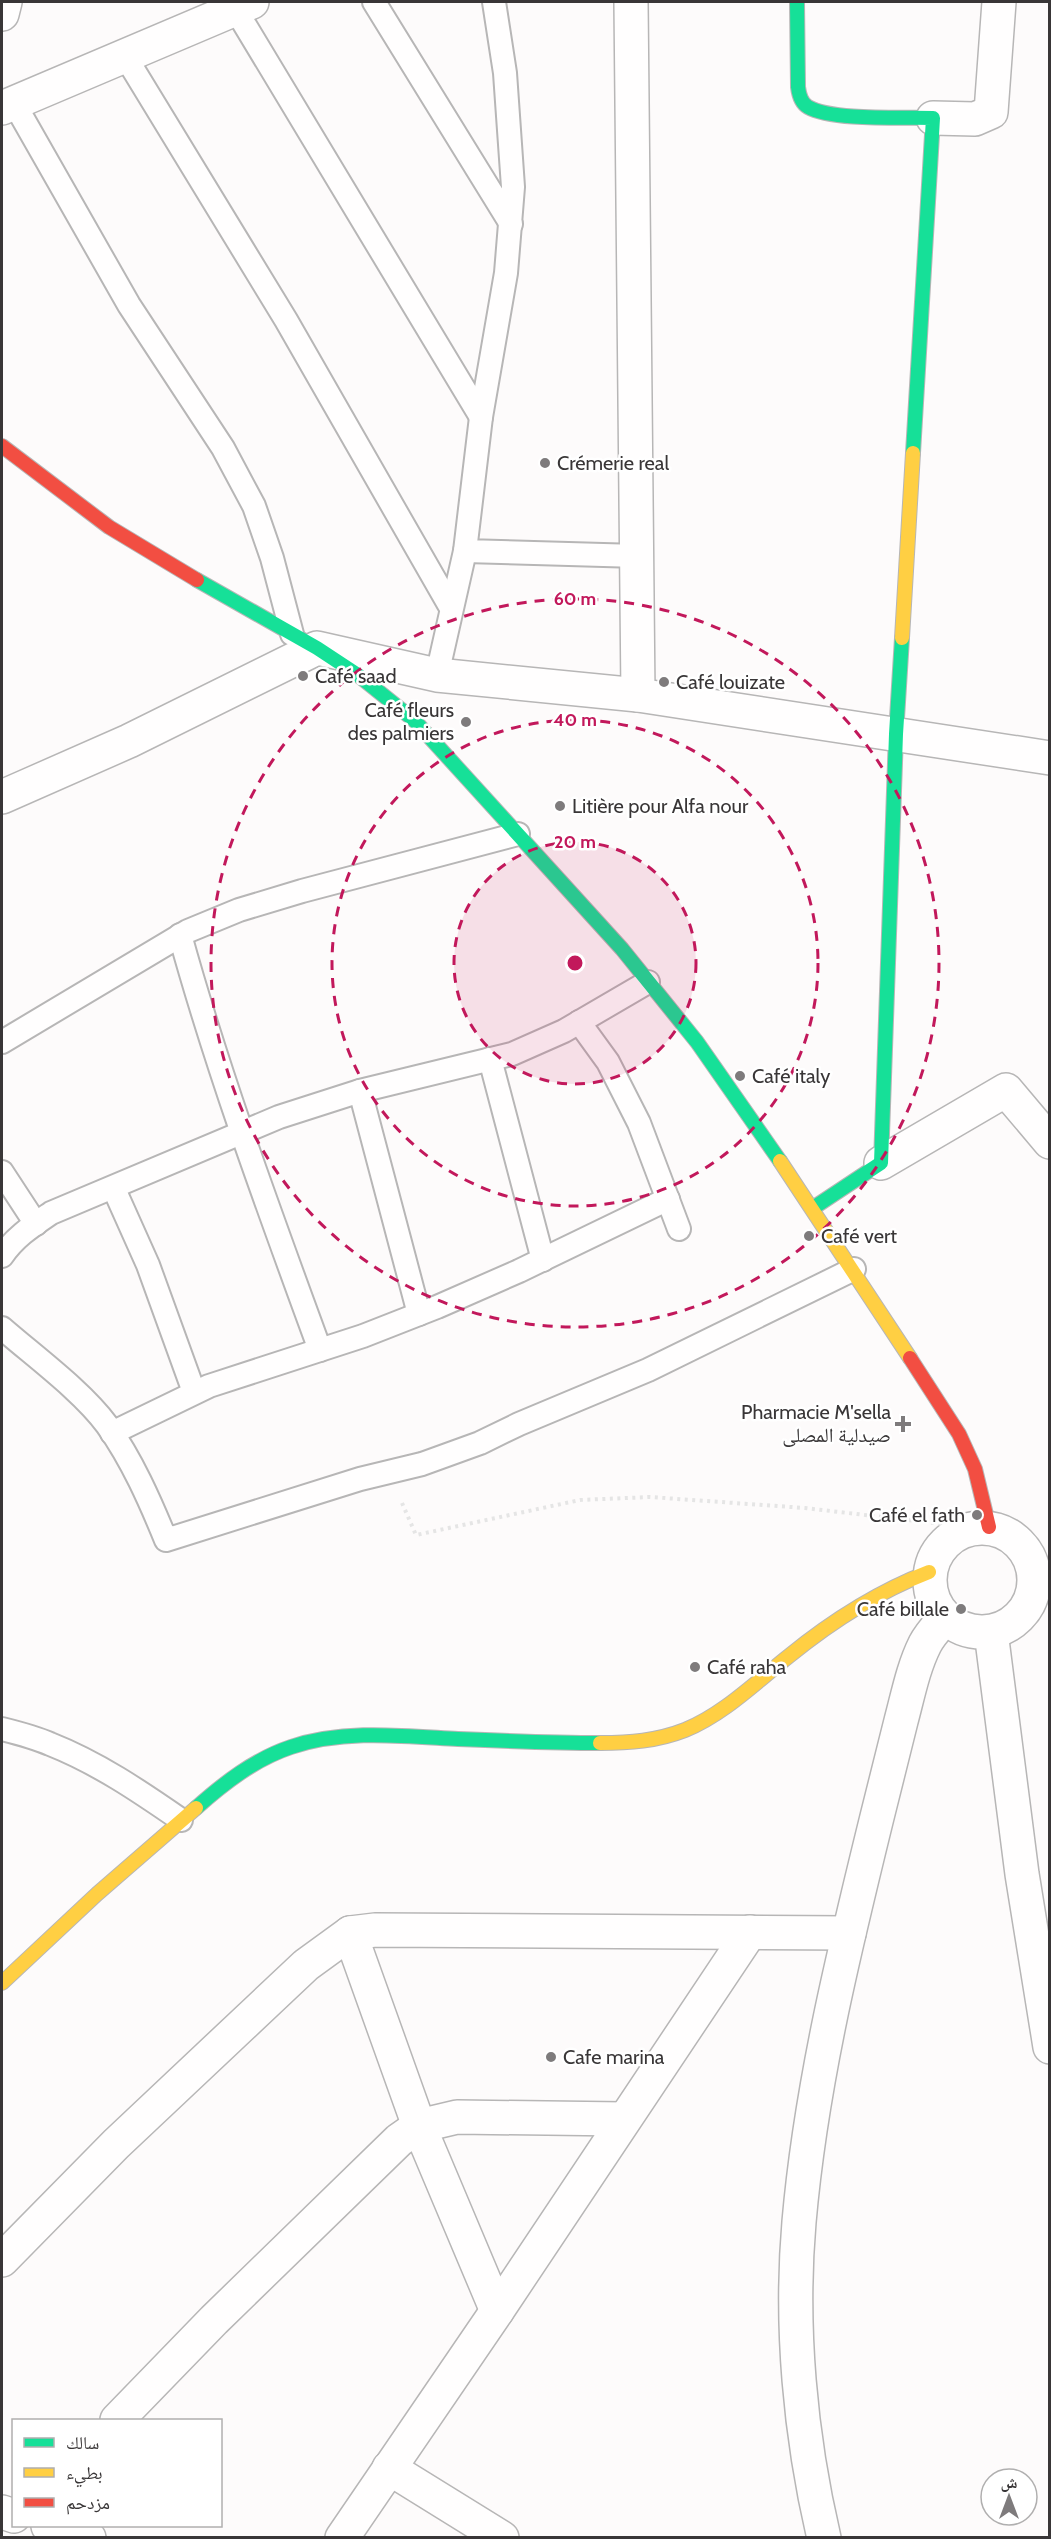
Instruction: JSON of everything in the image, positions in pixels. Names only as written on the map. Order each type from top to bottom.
[{"type":"street","points":[[2,14],[5,2]]},
{"type":"street","points":[[630,2],[638,696]]},
{"type":"street","points":[[797,2],[798,87],[800,99],[808,107],[846,114],[975,119],[991,112],[999,2]]},
{"type":"street","points":[[8,106],[240,4]]},
{"type":"street","points":[[881,1163],[896,734],[933,118]]},
{"type":"street","points":[[2,446],[109,527],[358,675],[414,720],[518,834],[648,982],[697,1042],[854,1269],[963,1442],[981,1489],[981,1528]]},
{"type":"street","points":[[2,797],[169,722],[304,641],[437,675],[638,696],[1050,758]]},
{"type":"street","points":[[813,1208],[881,1163],[1006,1090],[1050,1142]]},
{"type":"street","points":[[981,1528],[1005,1533],[1018,1542],[1029,1555],[1034,1571],[1034,1587],[1030,1603],[1007,1626],[991,1632],[974,1632],[958,1627],[945,1618],[935,1605],[930,1589],[929,1572],[934,1556],[944,1543],[957,1533],[981,1528]]},
{"type":"street","points":[[2,1983],[71,1916],[206,1799],[259,1762],[291,1746],[313,1741],[399,1736],[540,1743],[605,1743],[669,1736],[691,1728],[723,1709],[800,1646],[860,1604],[902,1581],[929,1572]]},
{"type":"street","points":[[824,2538],[803,2416],[797,2293],[799,2224],[808,2144],[824,2047],[849,1934],[914,1672],[927,1641],[945,1618]]},
{"type":"street","points":[[991,1632],[1022,1874],[1050,2047]]},
{"type":"street","points":[[2,2260],[116,2144],[230,2036],[306,1965],[350,1934],[368,1930],[849,1934]]},
{"type":"street","points":[[342,2538],[750,1932]]},
{"type":"street","points":[[350,1934],[418,2126],[497,2311]]},
{"type":"street","points":[[119,2419],[214,2320],[399,2140],[418,2126],[457,2117],[624,2119]]},
{"type":"street","points":[[389,2468],[502,2538]]},
{"type":"street","points":[[51,2527],[89,2538]]},
{"type":"lane","points":[[374,2],[510,224]]},
{"type":"lane","points":[[437,675],[465,551],[481,417],[506,273],[513,187],[510,123],[494,2]]},
{"type":"lane","points":[[240,4],[481,417]]},
{"type":"lane","points":[[125,56],[286,320],[451,608]]},
{"type":"lane","points":[[8,106],[129,305],[223,448],[254,506],[304,641]]},
{"type":"lane","points":[[465,551],[638,556]]},
{"type":"lane","points":[[2,1042],[180,935],[260,904],[518,834]]},
{"type":"lane","points":[[180,935],[204,1022],[241,1133],[320,1350]]},
{"type":"lane","points":[[2,1256],[10,1244],[51,1214],[241,1133],[279,1117],[360,1091],[512,1054],[579,1022],[648,982]]},
{"type":"lane","points":[[579,1022],[608,1062],[639,1122],[679,1229]]},
{"type":"lane","points":[[490,1059],[543,1260]]},
{"type":"lane","points":[[360,1091],[419,1314]]},
{"type":"lane","points":[[2,1172],[36,1224]]},
{"type":"lane","points":[[114,1188],[148,1265],[194,1392]]},
{"type":"lane","points":[[112,1433],[194,1392],[419,1314],[543,1260],[668,1199]]},
{"type":"lane","points":[[2,1328],[97,1413],[112,1433],[149,1497],[166,1540],[388,1472],[422,1464],[480,1443],[519,1424],[648,1370],[854,1269]]},
{"type":"lane","points":[[2,1728],[49,1743],[122,1779],[181,1820]]},
{"type":"path","points":[[388,1472],[416,1535],[580,1500],[650,1497],[805,1508],[981,1528]]},
{"type":"traffic: fast","points":[[797,2],[798,87],[801,98],[808,107],[851,116],[933,118],[913,453]]},
{"type":"traffic: fast","points":[[197,580],[317,648],[358,675],[414,720],[622,949],[697,1042],[780,1161]]},
{"type":"traffic: fast","points":[[813,1208],[881,1163],[896,734],[902,638]]},
{"type":"traffic: fast","points":[[196,1808],[229,1781],[265,1758],[311,1741],[353,1736],[395,1735],[600,1743]]},
{"type":"traffic: slow","points":[[902,638],[913,453]]},
{"type":"traffic: slow","points":[[780,1161],[910,1358]]},
{"type":"traffic: slow","points":[[600,1743],[653,1739],[674,1734],[699,1723],[739,1697],[838,1619],[873,1598],[929,1572]]},
{"type":"traffic: slow","points":[[2,1983],[97,1894],[196,1808]]},
{"type":"traffic: jam","points":[[2,446],[109,527],[197,580]]},
{"type":"traffic: jam","points":[[910,1358],[959,1434],[975,1469],[989,1527]]},
{"type":"place","name":"Crémerie real","points":[[545,463]]},
{"type":"place","name":"Café saad","points":[[303,676]]},
{"type":"place","name":"Café louizate","points":[[664,682]]},
{"type":"place","name":"Café fleurs des palmiers","points":[[466,722]]},
{"type":"place","name":"Litière pour Alfa nour","points":[[560,806]]},
{"type":"place","name":"Café italy","points":[[740,1076]]},
{"type":"place","name":"Café vert","points":[[809,1236]]},
{"type":"place","name":"Pharmacie M'sella صيدلية المصلى","points":[[903,1424]]},
{"type":"place","name":"Café el fath","points":[[977,1515]]},
{"type":"place","name":"Café billale","points":[[961,1609]]},
{"type":"place","name":"Café raha","points":[[695,1667]]},
{"type":"place","name":"Cafe marina","points":[[551,2057]]}]
